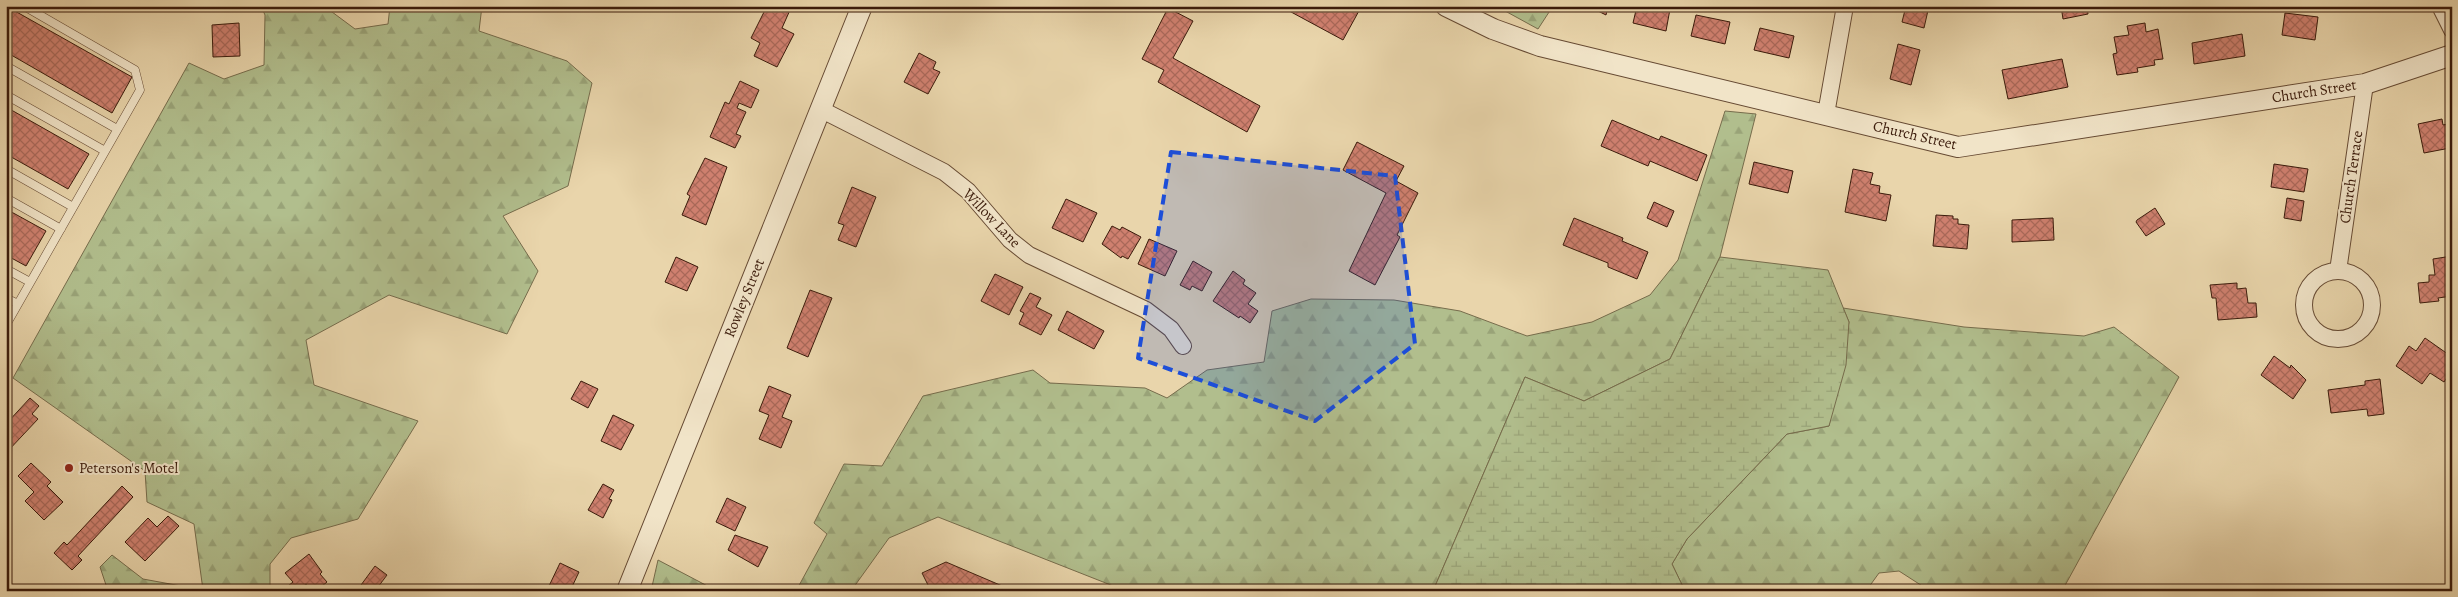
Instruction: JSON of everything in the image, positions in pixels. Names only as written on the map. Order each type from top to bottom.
[{"type":"street","name":"Rowley Street","points":[[627,591],[862,6]]},
{"type":"street","name":"Church Street","points":[[1446,6],[1493,29],[1540,46],[1958,147],[2365,84],[2452,55]]},
{"type":"street","points":[[1826,114],[1845,6]]},
{"type":"street","points":[[2440,6],[2452,30]]},
{"type":"street","name":"Church Terrace","points":[[2338,271],[2365,84]]},
{"type":"street","name":"Willow Lane","points":[[820,109],[944,172],[968,191],[1010,240],[1029,255],[1146,310],[1170,329],[1183,346]]},
{"type":"street","points":[[2338,271],[2350,273],[2359,278],[2371,296],[2372,307],[2365,327],[2347,338],[2336,339],[2326,337],[2316,331],[2309,322],[2305,311],[2305,299],[2309,288],[2317,279],[2338,271]]},
{"type":"lane","points":[[6,324],[140,90],[135,70],[24,6]]},
{"type":"lane","points":[[6,66],[117,130]]},
{"type":"lane","points":[[6,95],[104,151]]},
{"type":"lane","points":[[6,169],[73,207]]},
{"type":"lane","points":[[6,198],[60,229]]},
{"type":"lane","points":[[6,269],[30,282]]},
{"type":"lane","points":[[6,298],[18,304]]},
{"type":"highlighted area","points":[[1171,152],[1395,176],[1415,344],[1315,421],[1138,358]]},
{"type":"green space","points":[[261,6],[324,6],[355,29],[388,24],[390,6],[482,6],[479,31],[567,61],[592,83],[568,186],[503,216],[538,271],[507,334],[389,295],[306,340],[314,385],[418,421],[358,519],[291,538],[270,564],[270,591],[113,591],[106,585],[100,567],[112,555],[143,579],[203,590],[194,524],[147,502],[145,471],[13,378],[189,63],[224,79],[264,65],[265,15]]},
{"type":"green space","points":[[1496,6],[1553,6],[1538,29]]},
{"type":"green space","points":[[1725,111],[1756,114],[1720,257],[1670,359],[1584,401],[1525,377],[1433,591],[1126,591],[938,517],[889,538],[851,591],[796,591],[827,534],[814,523],[844,464],[882,466],[923,396],[1033,370],[1050,383],[1145,388],[1167,398],[1207,370],[1264,362],[1272,311],[1311,299],[1394,300],[1460,311],[1527,336],[1592,322],[1650,295],[1678,260]]},
{"type":"green space","points":[[1720,257],[1828,270],[1849,322],[1846,365],[1829,426],[1787,434],[1687,539],[1672,564],[1685,591],[1433,591],[1525,377],[1584,401],[1670,359]]},
{"type":"green space","points":[[1843,308],[1964,327],[2084,336],[2114,327],[2179,377],[2062,591],[1930,591],[1899,571],[1879,573],[1866,591],[1685,591],[1672,564],[1687,539],[1787,434],[1829,426],[1849,322]]},
{"type":"green space","points":[[658,560],[717,591],[651,591]]},
{"type":"building","points":[[6,6],[132,77],[112,113],[6,52]]},
{"type":"building","points":[[767,6],[781,6],[790,10],[782,28],[794,34],[777,67],[754,56],[760,43],[751,38]]},
{"type":"building","points":[[1280,6],[1355,6],[1360,9],[1343,40]]},
{"type":"building","points":[[1588,6],[1608,6],[1606,15]]},
{"type":"building","points":[[1637,6],[1657,6],[1670,9],[1666,31],[1633,23]]},
{"type":"building","points":[[1906,6],[1929,6],[1924,28],[1902,22]]},
{"type":"building","points":[[2061,6],[2087,6],[2088,14],[2063,19]]},
{"type":"building","points":[[1168,8],[1193,21],[1173,58],[1260,106],[1247,132],[1158,82],[1164,70],[1142,59]]},
{"type":"building","points":[[2285,13],[2318,17],[2315,40],[2282,35]]},
{"type":"building","points":[[1696,15],[1730,22],[1725,44],[1691,36]]},
{"type":"building","points":[[239,23],[240,56],[213,57],[212,25]]},
{"type":"building","points":[[2145,23],[2146,32],[2158,29],[2163,59],[2154,60],[2155,65],[2137,68],[2138,72],[2117,75],[2113,54],[2117,53],[2114,37],[2129,35],[2127,26]]},
{"type":"building","points":[[1760,28],[1794,36],[1789,58],[1754,50]]},
{"type":"building","points":[[2242,34],[2245,56],[2194,64],[2192,43]]},
{"type":"building","points":[[1898,44],[1920,50],[1911,85],[1890,79]]},
{"type":"building","points":[[919,53],[936,62],[933,69],[940,72],[928,94],[904,82]]},
{"type":"building","points":[[2062,59],[2068,87],[2008,99],[2002,70]]},
{"type":"building","points":[[740,81],[759,90],[751,108],[739,103],[737,108],[746,112],[736,134],[741,136],[735,148],[710,137],[725,102],[729,104]]},
{"type":"building","points":[[6,107],[89,154],[68,189],[6,154]]},
{"type":"building","points":[[2442,119],[2443,125],[2452,123],[2452,158],[2450,148],[2424,153],[2418,124]]},
{"type":"building","points":[[1612,120],[1659,140],[1661,136],[1707,155],[1697,181],[1650,161],[1648,166],[1601,146]]},
{"type":"building","points":[[1357,142],[1404,166],[1396,181],[1418,193],[1397,235],[1400,237],[1375,285],[1349,271],[1386,193],[1343,170]]},
{"type":"building","points":[[705,158],[727,167],[706,225],[682,215],[690,196],[687,194]]},
{"type":"building","points":[[1754,162],[1793,171],[1788,193],[1749,184]]},
{"type":"building","points":[[2274,164],[2308,169],[2304,192],[2271,187]]},
{"type":"building","points":[[1853,169],[1873,173],[1870,184],[1880,186],[1879,193],[1891,195],[1886,221],[1845,212]]},
{"type":"building","points":[[852,187],[876,197],[856,247],[838,240],[844,225],[838,223]]},
{"type":"building","points":[[2287,198],[2304,201],[2301,221],[2284,218]]},
{"type":"building","points":[[1066,199],[1097,213],[1083,242],[1052,228]]},
{"type":"building","points":[[1654,202],[1674,211],[1667,227],[1647,218]]},
{"type":"building","points":[[2155,208],[2165,224],[2146,236],[2136,222]]},
{"type":"building","points":[[6,209],[46,231],[26,266],[6,255]]},
{"type":"building","points":[[1936,215],[1953,216],[1953,219],[1958,219],[1958,224],[1969,225],[1967,249],[1933,246]]},
{"type":"building","points":[[1574,218],[1623,238],[1622,241],[1648,252],[1637,279],[1608,267],[1608,263],[1563,245]]},
{"type":"building","points":[[2053,218],[2054,240],[2012,242],[2012,220]]},
{"type":"building","points":[[1112,226],[1120,230],[1122,227],[1141,237],[1128,259],[1122,256],[1121,258],[1102,244]]},
{"type":"building","points":[[1149,239],[1177,251],[1165,276],[1138,264]]},
{"type":"building","points":[[2452,256],[2452,296],[2438,298],[2439,301],[2420,303],[2418,283],[2429,282],[2429,275],[2435,275],[2433,259]]},
{"type":"building","points":[[676,257],[698,267],[687,291],[665,282]]},
{"type":"building","points":[[1193,261],[1212,272],[1202,291],[1192,286],[1190,290],[1180,285]]},
{"type":"building","points":[[1233,271],[1245,280],[1243,284],[1256,293],[1248,304],[1258,311],[1250,323],[1213,301]]},
{"type":"building","points":[[995,274],[1023,287],[1009,315],[981,301]]},
{"type":"building","points":[[2237,283],[2237,289],[2246,288],[2248,303],[2256,303],[2257,317],[2218,320],[2216,298],[2212,298],[2210,285]]},
{"type":"building","points":[[810,290],[832,298],[808,357],[787,348]]},
{"type":"building","points":[[1030,293],[1041,298],[1036,307],[1052,315],[1041,335],[1019,324],[1024,313],[1020,311]]},
{"type":"building","points":[[1067,311],[1104,331],[1094,349],[1058,330]]},
{"type":"building","points":[[2425,338],[2452,357],[2452,370],[2444,382],[2430,373],[2422,384],[2396,366],[2409,346],[2416,351]]},
{"type":"building","points":[[2274,356],[2290,368],[2291,365],[2306,380],[2293,399],[2261,375]]},
{"type":"building","points":[[2380,379],[2384,414],[2368,416],[2367,409],[2331,413],[2328,390],[2365,385],[2365,381]]},
{"type":"building","points":[[581,381],[598,389],[588,408],[571,399]]},
{"type":"building","points":[[769,386],[791,395],[782,417],[792,421],[781,448],[759,439],[769,415],[759,411]]},
{"type":"building","points":[[30,398],[39,406],[32,414],[38,419],[6,453],[6,432],[9,429],[6,424]]},
{"type":"building","points":[[613,415],[634,425],[621,450],[601,441]]},
{"type":"building","points":[[31,463],[51,482],[47,486],[63,502],[44,520],[25,501],[34,492],[18,476]]},
{"type":"building","points":[[603,484],[614,490],[609,499],[612,500],[603,518],[588,510]]},
{"type":"building","points":[[122,486],[133,497],[78,556],[82,560],[72,570],[54,553],[64,542],[67,545]]},
{"type":"building","points":[[727,498],[746,507],[735,531],[716,522]]},
{"type":"building","points":[[168,516],[179,526],[145,561],[125,542],[148,518],[157,527]]},
{"type":"building","points":[[735,535],[768,547],[758,567],[728,550]]},
{"type":"building","points":[[309,554],[322,572],[320,574],[327,582],[316,591],[311,591],[306,584],[298,591],[292,591],[288,586],[293,582],[285,573]]},
{"type":"building","points":[[946,562],[1014,591],[931,591],[922,573]]},
{"type":"building","points":[[560,563],[579,572],[570,591],[559,591],[549,586]]},
{"type":"building","points":[[375,566],[387,575],[375,591],[369,591],[361,585]]},
{"type":"building","points":[[2313,586],[2323,591],[2311,591]]},
{"type":"place","name":"Peterson's Motel","points":[[69,468]]}]
